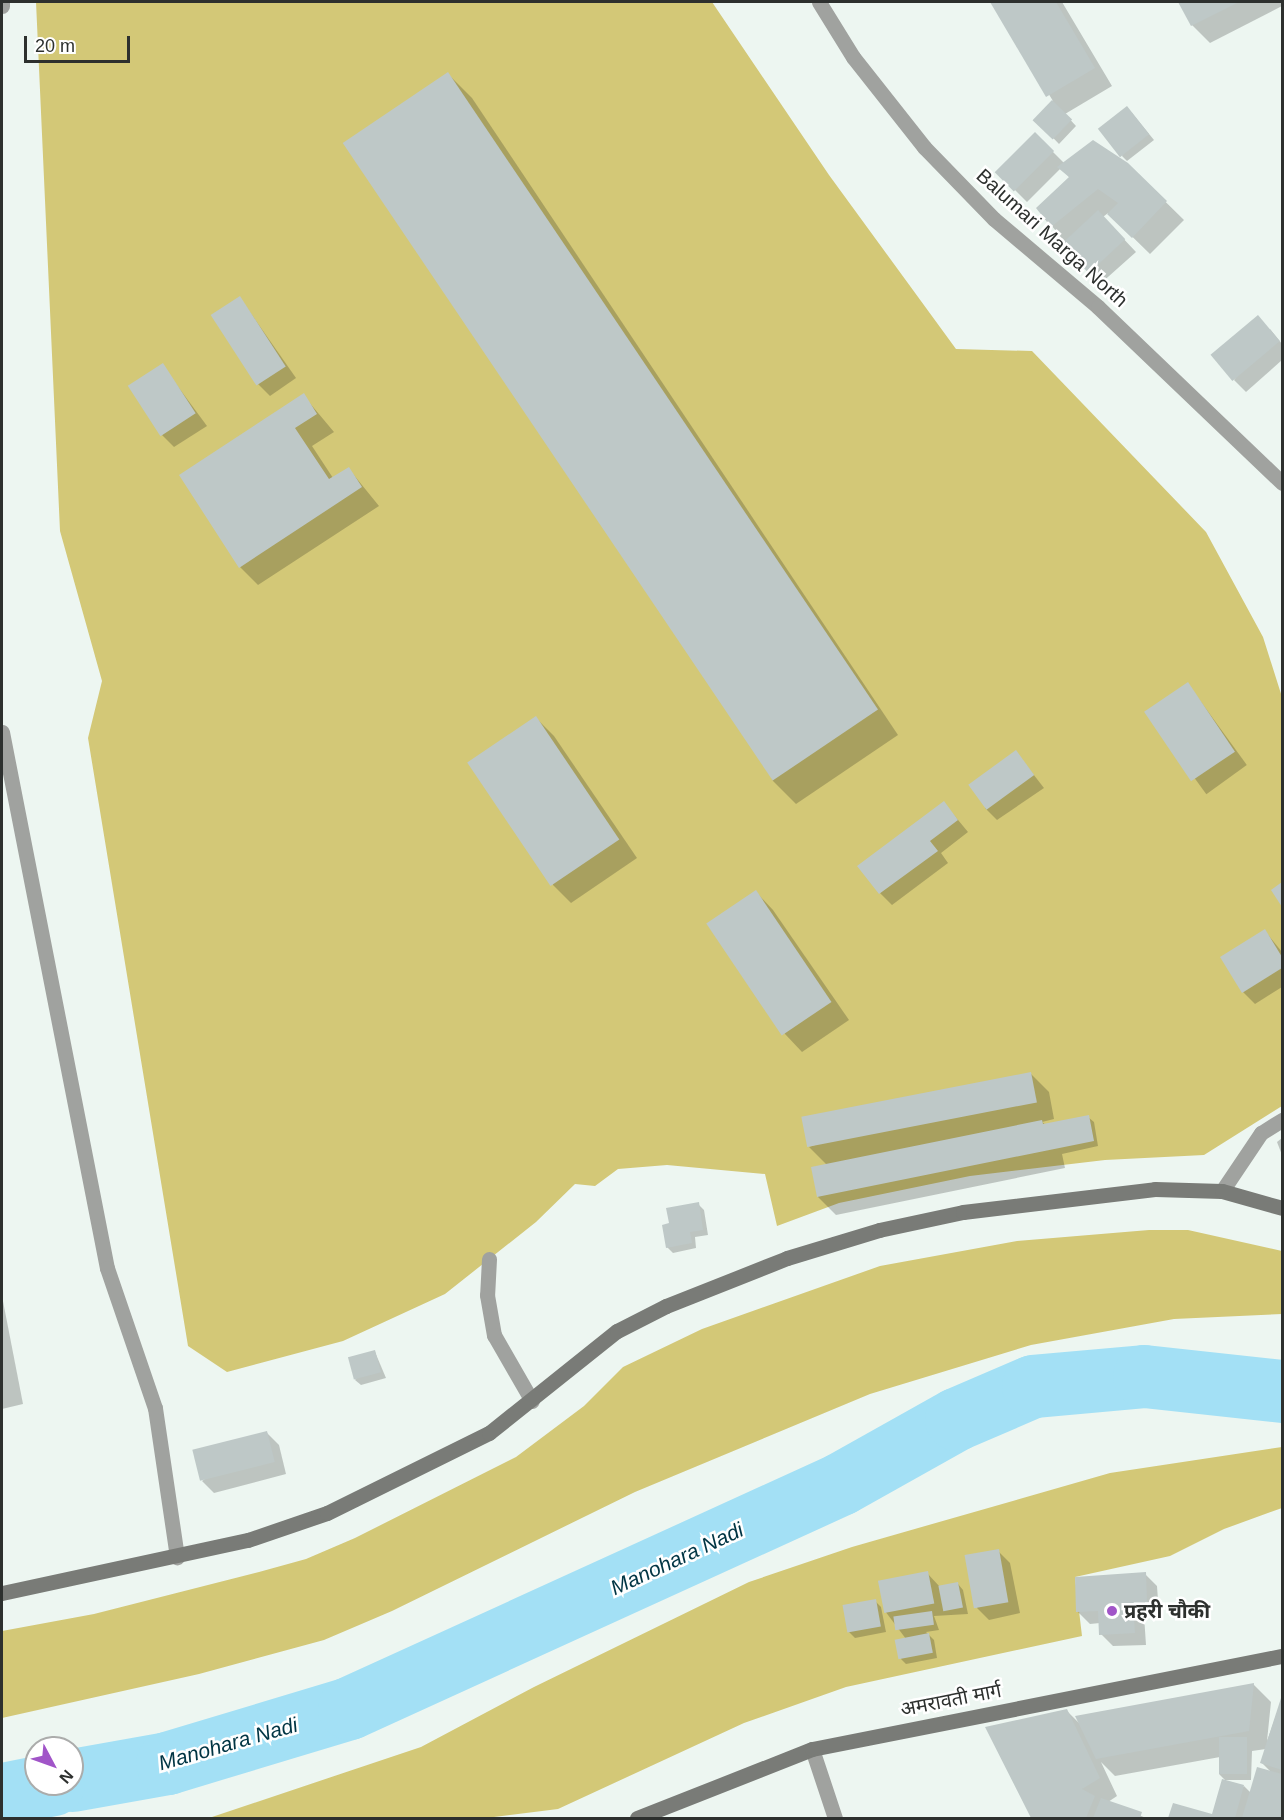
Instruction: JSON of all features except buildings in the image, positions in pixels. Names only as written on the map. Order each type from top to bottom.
[{"type":"main road","points":[[2,1593],[248,1540],[327,1513],[489,1433],[617,1332],[666,1306],[787,1257],[879,1230],[963,1212],[1155,1189],[1222,1191],[1282,1208]]},
{"type":"main road","name":"अमरावती मार्ग","points":[[637,1818],[812,1749],[1282,1656]]},
{"type":"street","name":"Balumari Marga North","points":[[819,2],[853,57],[924,147],[994,219],[1098,307],[1282,483]]},
{"type":"street","points":[[2,732],[107,1268],[155,1408],[177,1557]]},
{"type":"street","points":[[1222,1191],[1261,1133],[1282,1120]]},
{"type":"street","points":[[489,1259],[487,1295],[494,1335],[532,1401]]},
{"type":"street","points":[[812,1749],[835,1818]]},
{"type":"shaded area","points":[[36,2],[712,2],[829,175],[956,349],[1032,351],[1206,532],[1263,637],[1282,697],[1282,1106],[1204,1155],[1105,1160],[970,1176],[839,1203],[777,1226],[765,1174],[667,1165],[618,1169],[595,1186],[575,1184],[536,1222],[445,1294],[343,1341],[227,1372],[188,1346],[88,738],[102,681],[60,531]]},
{"type":"shaded area","points":[[1149,1230],[1188,1230],[1282,1251],[1282,1314],[1174,1319],[1031,1345],[870,1394],[635,1492],[392,1611],[324,1640],[199,1674],[2,1718],[2,1631],[94,1614],[259,1572],[306,1559],[355,1538],[516,1457],[584,1406],[623,1367],[702,1329],[880,1266],[1017,1241]]},
{"type":"shaded area","points":[[1282,1447],[1282,1508],[1224,1529],[1170,1556],[1075,1577],[1082,1636],[846,1687],[744,1723],[558,1809],[486,1818],[209,1818],[421,1747],[534,1687],[749,1582],[852,1547],[1110,1473]]},
{"type":"waterway","name":"Manohara Nadi","points":[[84,1778],[167,1763],[349,1708],[840,1484],[956,1419],[1033,1386],[1144,1376],[1282,1391]]},
{"type":"waterway","name":"Manohara Nadi","points":[[2,1794],[24,1790]]},
{"type":"place","name":"प्रहरी चौकी","points":[[1112,1611]]}]
